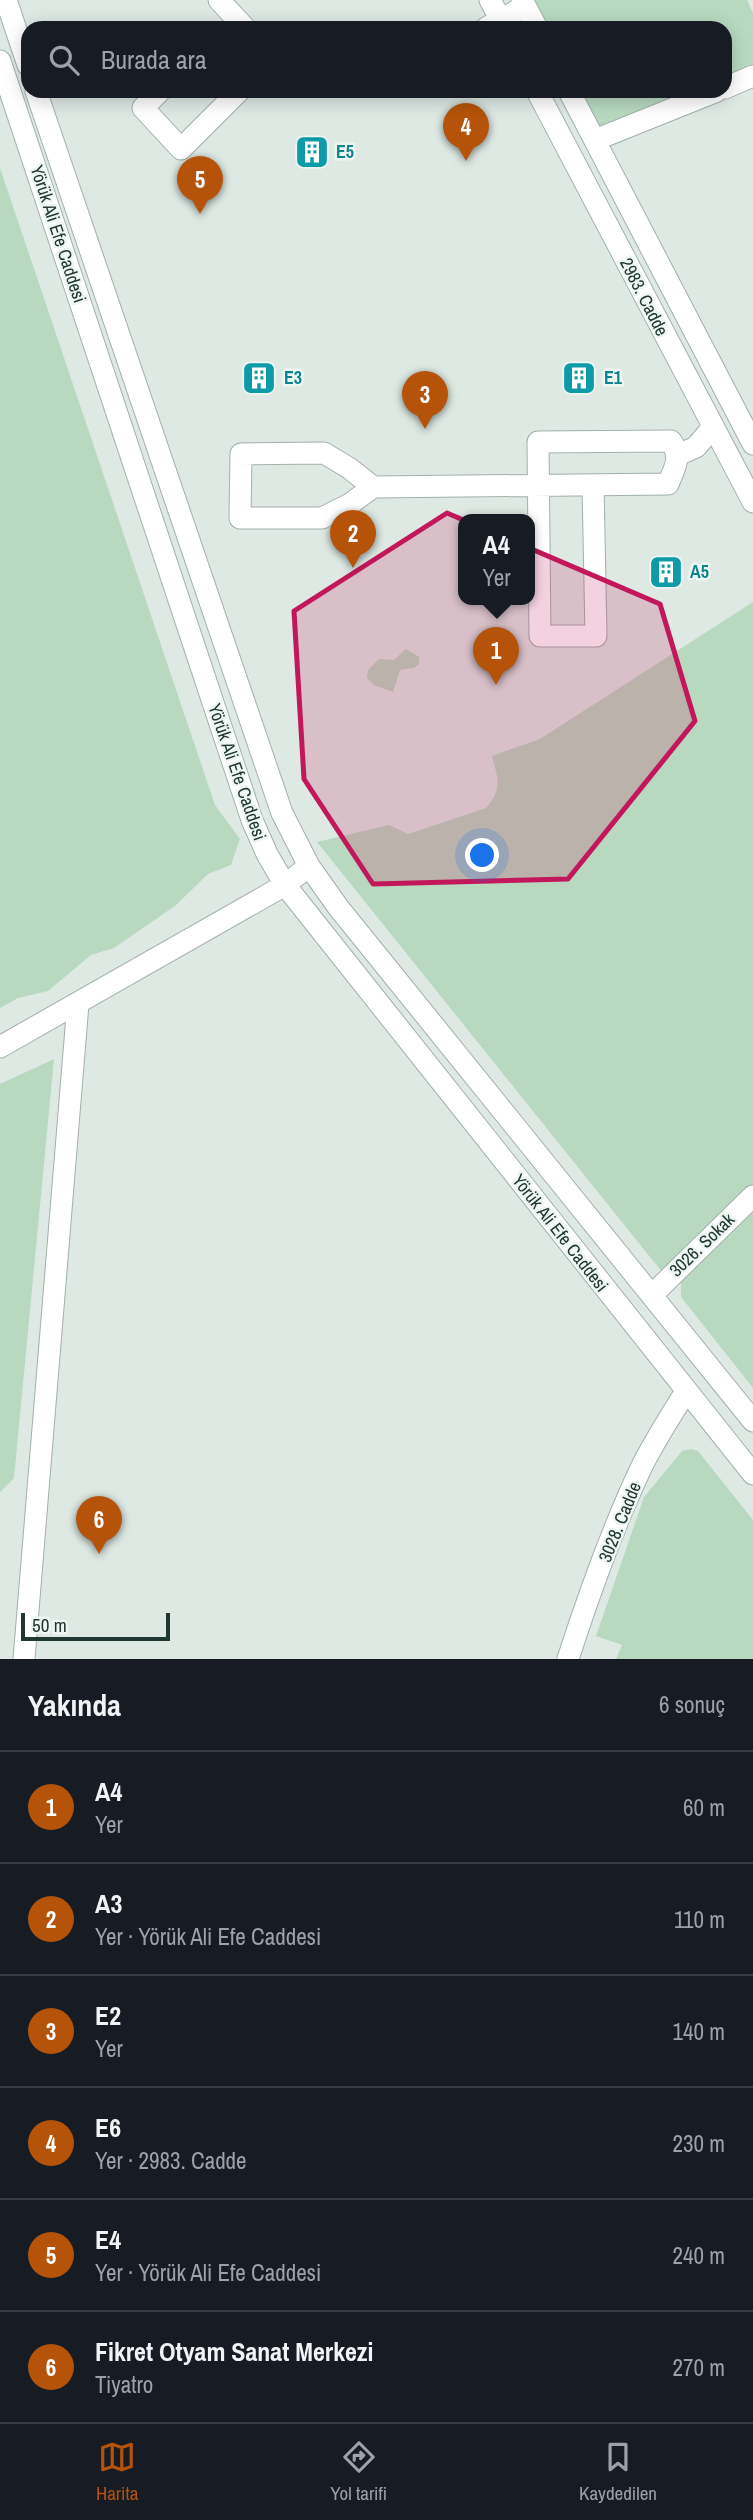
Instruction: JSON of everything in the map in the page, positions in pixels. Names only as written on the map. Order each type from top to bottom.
[{"type":"street","points":[[6,0],[21,44]]},
{"type":"street","points":[[219,0],[233,21]]},
{"type":"street","points":[[490,0],[496,21]]},
{"type":"street","points":[[502,21],[523,3],[533,21]]},
{"type":"street","name":"Yörük Ali Efe Caddesi","points":[[0,61],[252,820],[267,854],[285,885],[753,1474]]},
{"type":"street","points":[[732,85],[753,76]]},
{"type":"street","name":"Yörük Ali Efe Caddesi","points":[[39,98],[282,813],[309,866],[338,907],[753,1421]]},
{"type":"street","points":[[153,98],[143,108],[181,149],[232,98]]},
{"type":"street","name":"2983. Cadde","points":[[541,98],[753,502]]},
{"type":"street","name":"2983. Cadde","points":[[573,98],[753,444]]},
{"type":"street","points":[[594,140],[699,98]]},
{"type":"street","points":[[678,455],[696,447],[712,428]]},
{"type":"street","points":[[373,487],[349,467],[324,453],[241,454],[240,519],[322,518],[350,504],[373,487],[539,485],[668,484],[678,455],[673,442],[538,442],[539,485],[540,636],[596,636],[593,485]]},
{"type":"street","points":[[0,1047],[285,885],[309,866]]},
{"type":"street","points":[[24,1659],[78,1004]]},
{"type":"street","name":"3026. Sokak","points":[[652,1295],[753,1196]]},
{"type":"street","name":"3028. Cadde","points":[[568,1659],[632,1489],[655,1441],[686,1391]]},
{"type":"highlighted area","points":[[447,513],[660,604],[695,721],[568,879],[373,884],[304,779],[294,611]]},
{"type":"green space","points":[[536,0],[747,0],[753,13],[753,76],[732,85],[732,21],[533,21],[525,6]]},
{"type":"green space","points":[[573,98],[700,98],[595,140]]},
{"type":"green space","points":[[0,168],[215,805],[240,839],[231,865],[208,874],[175,906],[114,948],[91,955],[48,991],[18,998],[0,1008]]},
{"type":"green space","points":[[753,602],[753,1187],[662,1272],[317,842],[389,825],[408,834],[486,808],[495,795],[498,783],[492,756],[540,739]]},
{"type":"green space","points":[[406,649],[419,657],[419,664],[414,668],[400,670],[393,692],[374,685],[367,678],[368,670],[379,659],[394,660]]},
{"type":"green space","points":[[54,1059],[14,1478],[0,1492],[0,1084]]},
{"type":"green space","points":[[753,1203],[753,1388],[681,1297],[681,1283],[688,1270]]},
{"type":"green space","points":[[682,1451],[698,1451],[753,1520],[753,1659],[616,1659],[622,1645],[596,1636],[644,1497]]},
{"type":"place","name":"E5","points":[[312,152]]},
{"type":"place","name":"E6","points":[[466,161]]},
{"type":"place","name":"E4","points":[[200,214]]},
{"type":"place","name":"E3","points":[[259,378]]},
{"type":"place","name":"E1","points":[[579,378]]},
{"type":"place","name":"E2","points":[[425,429]]},
{"type":"place","name":"A3","points":[[353,568]]},
{"type":"place","name":"A5","points":[[666,572]]},
{"type":"place","name":"A4","points":[[496,685]]},
{"type":"place","name":"Fikret Otyam Sanat Merkezi","points":[[99,1554]]}]
